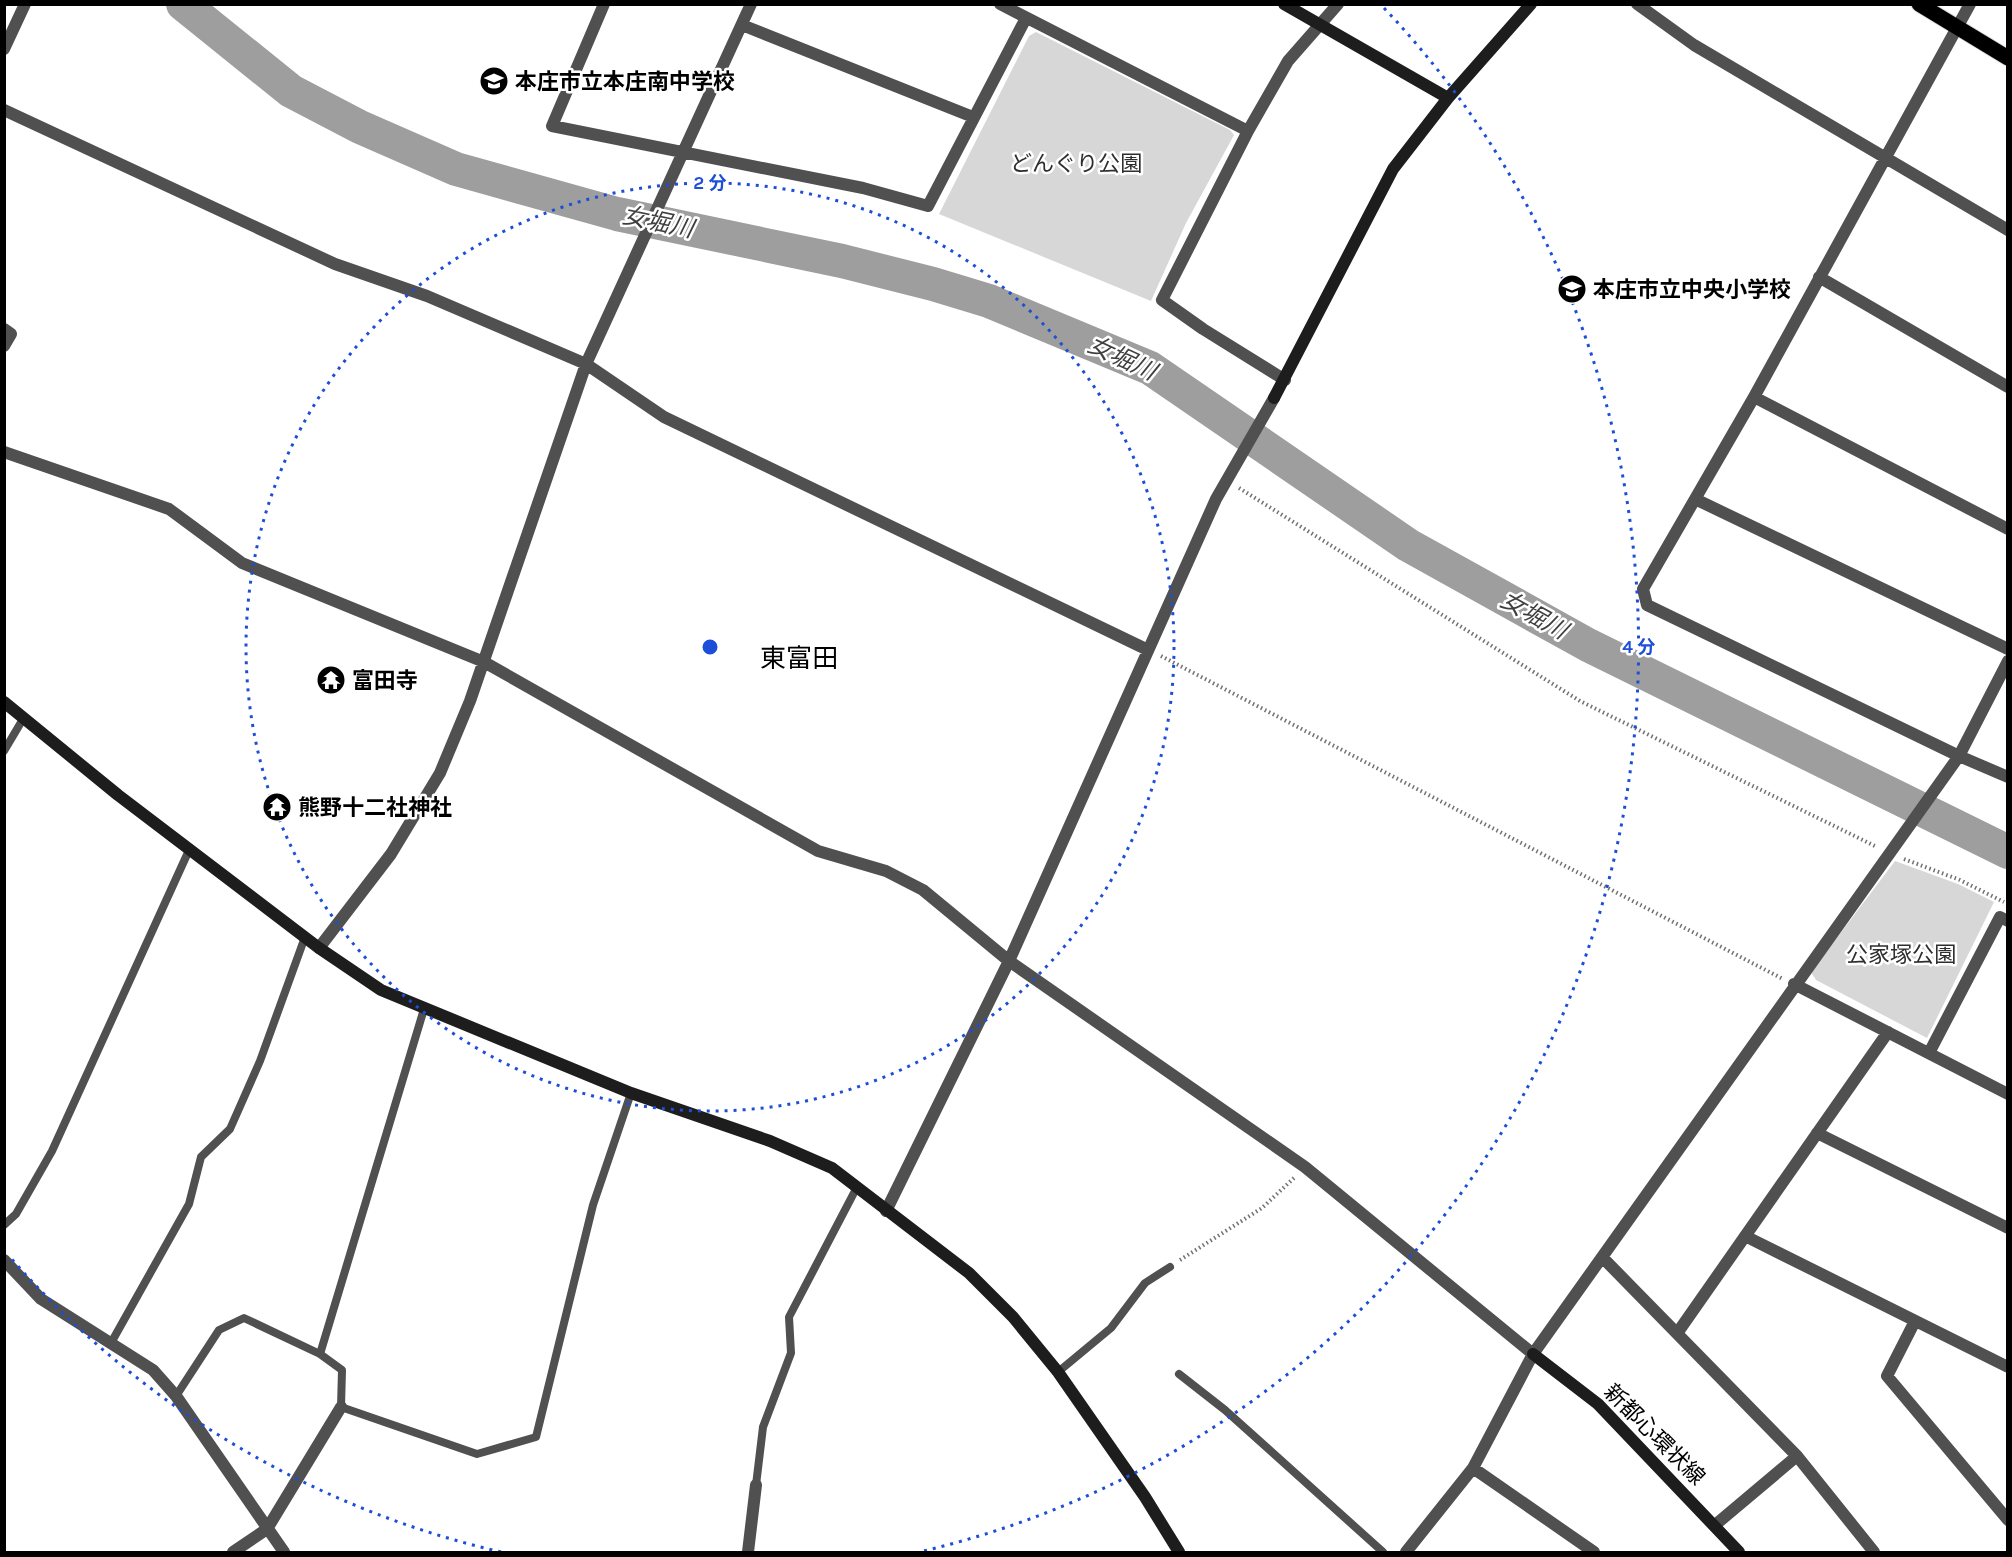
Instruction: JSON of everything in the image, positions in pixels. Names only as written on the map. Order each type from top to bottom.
[{"type":"main road","points":[[1919,4],[2007,58]]},
{"type":"street","points":[[4,49],[25,4]]},
{"type":"street","points":[[604,4],[552,126],[863,188],[928,206],[1026,18]]},
{"type":"street","points":[[319,948],[391,854],[440,773],[484,662],[586,364],[751,4]]},
{"type":"street","points":[[1000,4],[1248,131]]},
{"type":"street","points":[[1284,4],[1448,98]]},
{"type":"street","points":[[1285,380],[1203,329],[1162,300],[1248,131],[1288,61],[1338,4]]},
{"type":"street","points":[[886,1211],[1009,961],[1226,481],[1285,380],[1393,169],[1448,98],[1532,4]]},
{"type":"street","points":[[1637,4],[1694,45],[2007,230]]},
{"type":"street","points":[[1970,4],[1754,397],[1643,589],[1647,605],[2007,777]]},
{"type":"street","points":[[742,25],[973,117]]},
{"type":"street","points":[[4,110],[335,264],[427,296],[586,364],[664,417],[1148,650]]},
{"type":"street","points":[[1820,277],[2007,387]]},
{"type":"street","points":[[4,329],[11,334],[4,346]]},
{"type":"street","points":[[1754,397],[2007,529]]},
{"type":"street","points":[[4,452],[169,509],[242,563],[484,662],[818,851],[886,871],[923,890],[1009,961],[1305,1167],[1533,1354]]},
{"type":"street","points":[[1695,499],[2007,649]]},
{"type":"street","points":[[1406,1552],[1473,1468],[1533,1354],[1603,1258],[1794,984],[1947,774],[1959,756],[2007,661]]},
{"type":"street","points":[[4,702],[305,938],[381,990],[631,1093],[809,1156],[832,1168],[857,1186],[886,1211],[969,1273],[1014,1317],[1058,1372],[1145,1497],[1179,1552]]},
{"type":"street","points":[[1929,1053],[2000,917],[2007,921]]},
{"type":"street","points":[[1794,984],[2007,1094]]},
{"type":"street","points":[[1678,1332],[1888,1032]]},
{"type":"street","points":[[1817,1133],[2007,1228]]},
{"type":"street","points":[[1746,1236],[2007,1367]]},
{"type":"street","points":[[1603,1258],[1797,1456],[1874,1552]]},
{"type":"street","points":[[4,1260],[41,1299],[153,1370],[176,1396],[285,1552]]},
{"type":"street","points":[[1915,1321],[1887,1376],[2007,1520]]},
{"type":"street","name":"新都心環状線","points":[[1533,1354],[1598,1404],[1739,1552]]},
{"type":"street","points":[[233,1552],[267,1529],[341,1407]]},
{"type":"street","points":[[1715,1525],[1797,1456]]},
{"type":"street","points":[[1473,1468],[1594,1552]]},
{"type":"street","points":[[748,1552],[756,1485]]},
{"type":"lane","points":[[4,751],[23,719]]},
{"type":"lane","points":[[4,1225],[16,1214],[52,1151],[190,848]]},
{"type":"lane","points":[[111,1343],[189,1204],[201,1157],[230,1129],[260,1061],[305,938]]},
{"type":"lane","points":[[320,1354],[424,1009]]},
{"type":"lane","points":[[176,1396],[219,1330],[244,1318],[320,1354],[342,1370],[341,1407],[477,1454],[536,1437],[593,1205],[631,1093]]},
{"type":"lane","points":[[756,1485],[763,1427],[791,1353],[789,1317],[857,1186]]},
{"type":"lane","points":[[1058,1372],[1111,1328],[1145,1283],[1170,1267]]},
{"type":"lane","points":[[1179,1374],[1225,1410],[1383,1552]]},
{"type":"path","points":[[1226,481],[1580,701],[1892,852],[1960,880],[2007,903]]},
{"type":"path","points":[[1148,650],[1794,984]]},
{"type":"path","points":[[1170,1267],[1262,1208],[1305,1167]]},
{"type":"green space","name":"どんぐり公園","points":[[1036,32],[1230,130],[1234,135],[1186,223],[1151,301],[939,214],[1029,36]]},
{"type":"green space","name":"公家塚公園","points":[[1895,861],[1958,884],[1994,902],[1927,1038],[1816,980],[1811,972]]},
{"type":"waterway","name":"女堀川","points":[[183,4],[291,91],[360,127],[456,169],[617,214],[842,261],[933,284],[989,301],[1150,368],[1408,545],[1588,645],[2008,852]]},
{"type":"place","name":"本庄市立本庄南中学校","points":[[494,81]]},
{"type":"place","name":"本庄市立中央小学校","points":[[1572,289]]},
{"type":"place","name":"富田寺","points":[[331,680]]},
{"type":"place","name":"熊野十二社神社","points":[[277,807]]},
{"type":"district","name":"東富田","points":[[799,658]]}]
